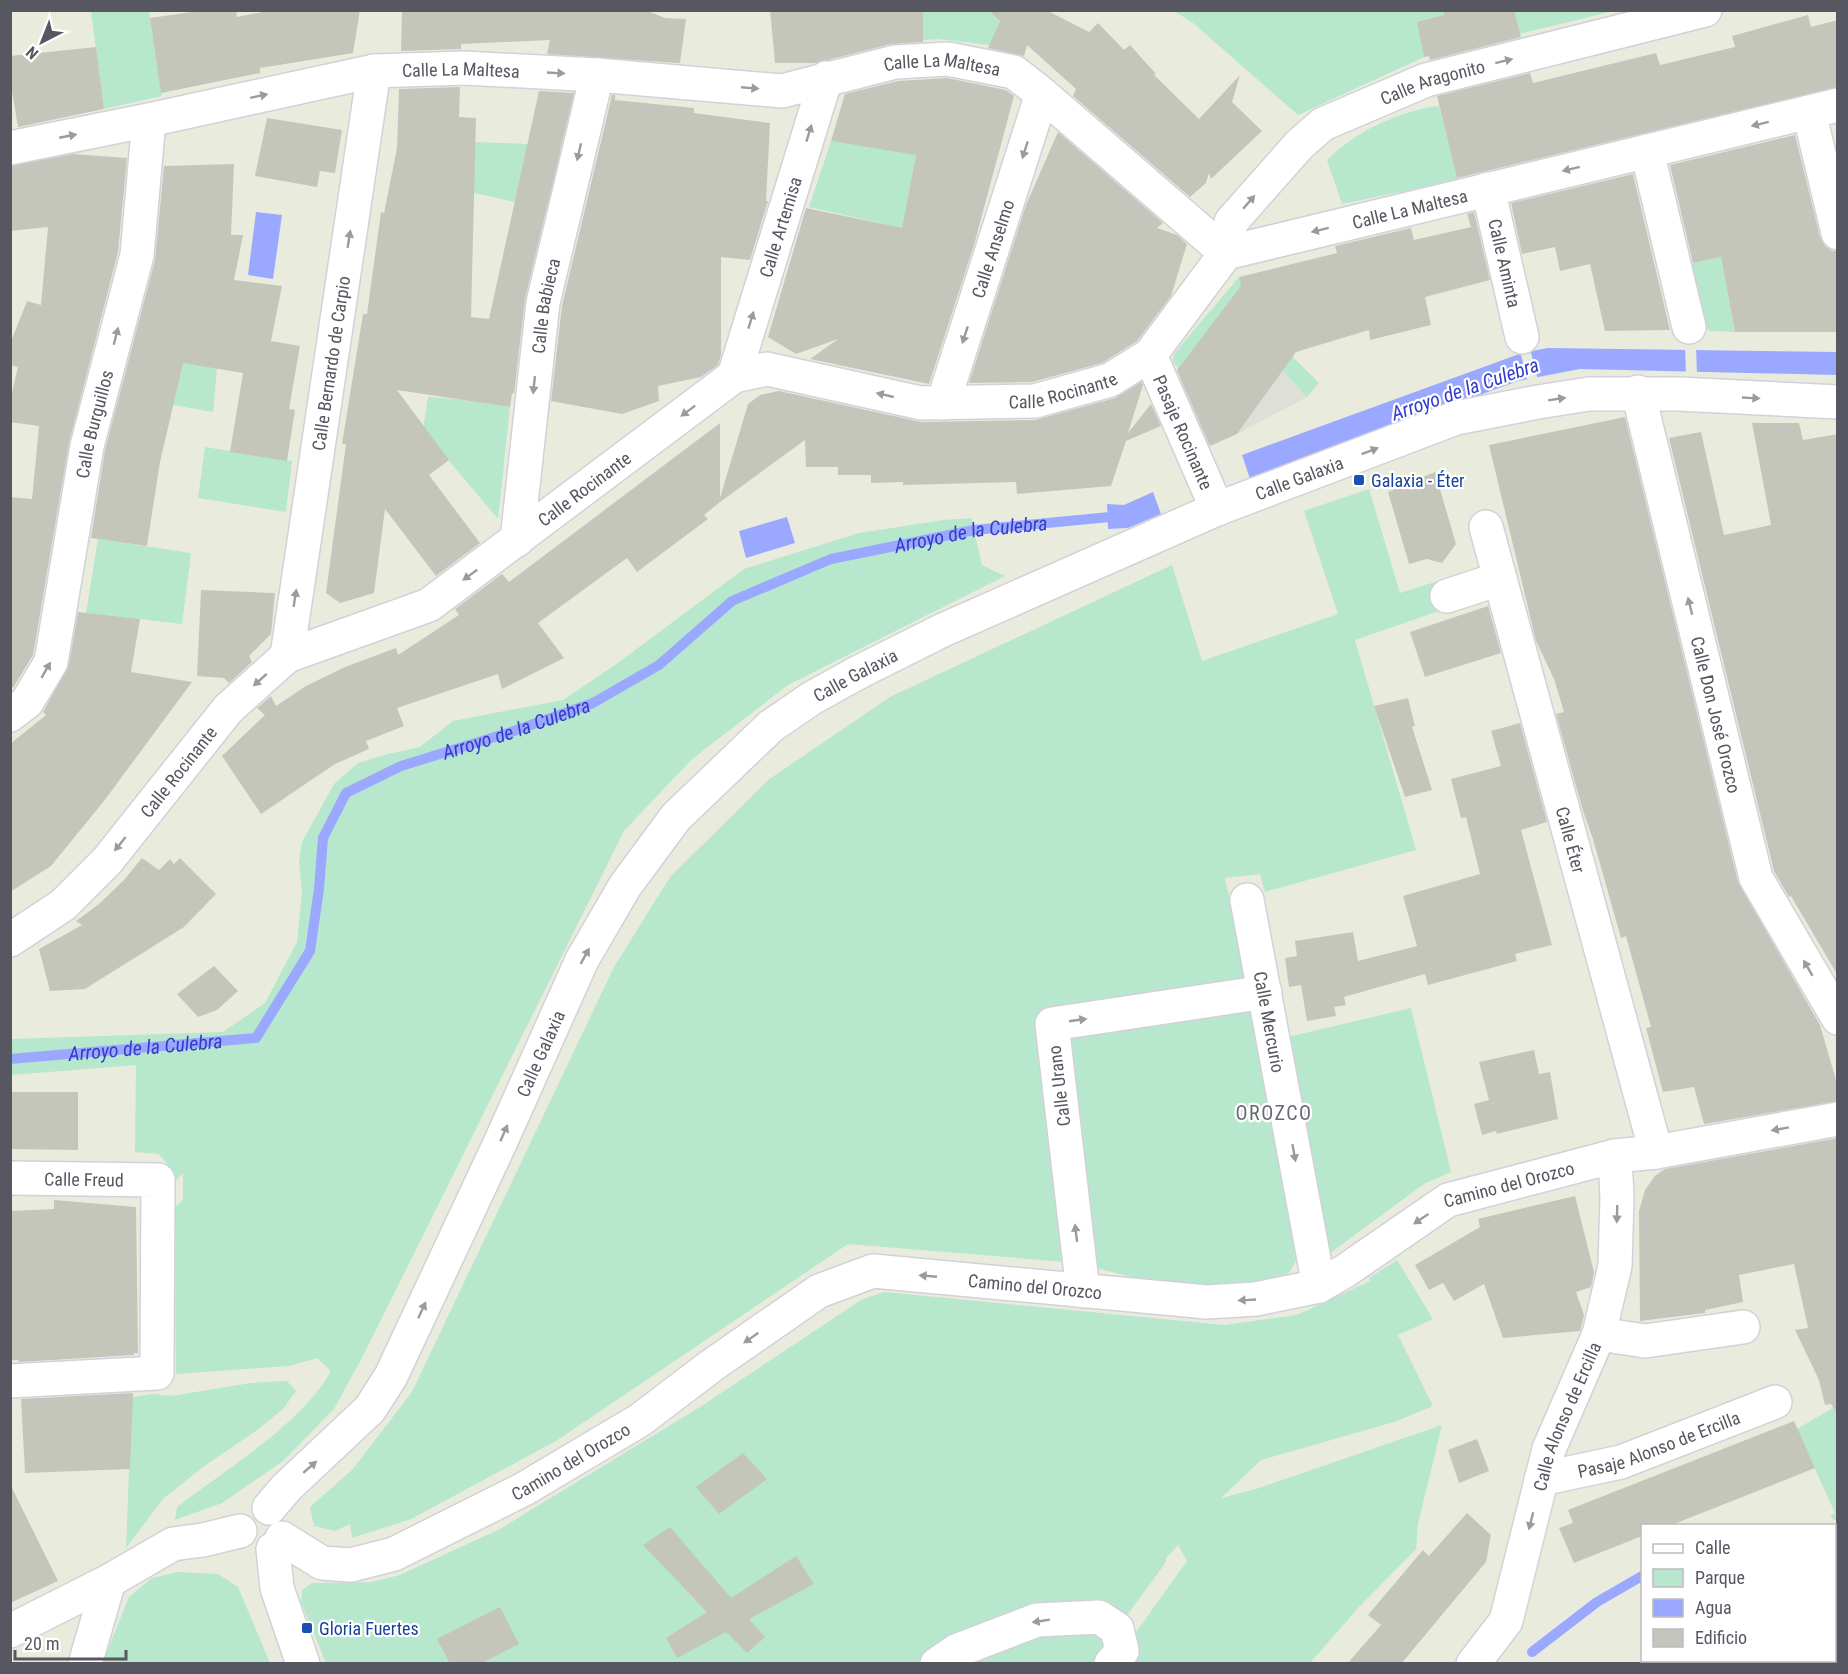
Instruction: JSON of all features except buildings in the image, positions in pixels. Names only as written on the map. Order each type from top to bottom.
[{"type":"street","name":"Calle Aragonito","points":[[1226,253],[1231,222],[1299,144],[1323,124],[1426,80],[1706,10]]},
{"type":"street","name":"Calle La Maltesa","points":[[10,148],[374,71],[464,68],[597,75],[782,90],[895,62],[948,59],[1014,72],[1226,253],[1823,108]]},
{"type":"street","name":"Calle Bernardo de Carpio","points":[[287,656],[374,71]]},
{"type":"street","name":"Calle Babieca","points":[[517,540],[543,303],[597,75]]},
{"type":"street","name":"Calle Artemisa","points":[[734,376],[826,78]]},
{"type":"street","name":"Calle Anselmo","points":[[943,403],[1042,94]]},
{"type":"street","points":[[1823,108],[1838,233]]},
{"type":"street","name":"Calle Burguillos","points":[[10,715],[27,702],[51,662],[87,446],[137,255],[149,120]]},
{"type":"street","points":[[1647,151],[1689,327]]},
{"type":"street","name":"Calle Aminta","points":[[1488,189],[1522,337]]},
{"type":"street","name":"Calle Rocinante","points":[[10,940],[63,905],[107,861],[228,709],[287,656],[429,605],[734,376],[767,369],[921,404],[1035,401],[1110,380],[1150,355],[1226,253]]},
{"type":"street","name":"Pasaje Rocinante","points":[[1150,355],[1217,509]]},
{"type":"street","name":"Calle Galaxia","points":[[270,1508],[286,1488],[370,1409],[391,1376],[501,1142],[582,960],[625,886],[676,818],[771,726],[812,698],[943,630],[1217,509],[1456,418],[1589,394],[1638,392],[1838,402]]},
{"type":"street","name":"Calle Don José Orozco","points":[[1638,392],[1756,878],[1838,1018]]},
{"type":"street","name":"Calle Éter","points":[[1486,527],[1656,1152]]},
{"type":"street","points":[[1447,596],[1499,579]]},
{"type":"street","name":"Calle Mercurio","points":[[1247,900],[1319,1286]]},
{"type":"street","name":"Calle Urano","points":[[1083,1291],[1052,1024],[1265,992]]},
{"type":"street","name":"Camino del Orozco","points":[[278,1544],[322,1563],[351,1565],[394,1554],[524,1490],[640,1420],[711,1366],[819,1291],[873,1271],[1207,1302],[1256,1299],[1319,1286],[1345,1271],[1448,1200],[1615,1156],[1656,1152],[1838,1119]]},
{"type":"street","name":"Calle Alonso de Ercilla","points":[[1488,1658],[1506,1622],[1549,1449],[1599,1334],[1615,1266],[1617,1198],[1615,1156]]},
{"type":"street","name":"Calle Freud","points":[[10,1178],[158,1180],[157,1373],[10,1381]]},
{"type":"street","points":[[1599,1334],[1646,1341],[1743,1327]]},
{"type":"street","name":"Pasaje Alonso de Ercilla","points":[[1541,1479],[1621,1462],[1775,1402]]},
{"type":"street","points":[[278,1544],[258,1552],[245,1544],[240,1524],[248,1512],[262,1507],[270,1508],[276,1512],[284,1524],[278,1544],[277,1588],[303,1664]]},
{"type":"street","points":[[10,1631],[109,1581],[173,1544],[240,1531]]},
{"type":"street","points":[[85,1664],[109,1581]]},
{"type":"street","points":[[937,1664],[956,1651],[1037,1620],[1099,1617],[1117,1629],[1122,1651],[1111,1664]]},
{"type":"shaded area","points":[[1221,313],[1283,371],[1307,397],[1237,434],[1206,447],[1180,378],[1180,370],[1184,361]]},
{"type":"green space","points":[[91,11],[149,11],[162,96],[104,109]]},
{"type":"green space","points":[[923,11],[1004,11],[990,45],[938,39],[923,40]]},
{"type":"green space","points":[[1174,11],[1614,11],[1424,57],[1298,115],[1193,23]]},
{"type":"green space","points":[[1439,106],[1458,180],[1342,204],[1327,160],[1351,140],[1379,124],[1409,112]]},
{"type":"green space","points":[[831,141],[916,154],[902,230],[809,207]]},
{"type":"green space","points":[[475,142],[527,144],[563,153],[549,210],[462,190]]},
{"type":"green space","points":[[1721,257],[1735,332],[1710,331],[1705,328],[1689,264]]},
{"type":"green space","points":[[1239,277],[1249,313],[1319,383],[1307,397],[1283,371],[1221,313],[1184,361],[1180,370],[1173,362],[1174,354]]},
{"type":"green space","points":[[170,361],[217,368],[213,412],[173,405]]},
{"type":"green space","points":[[428,397],[510,407],[498,519],[423,430]]},
{"type":"green space","points":[[205,447],[292,461],[286,512],[198,498]]},
{"type":"green space","points":[[1369,489],[1400,593],[1435,582],[1442,610],[1355,640],[1416,850],[1265,892],[1260,874],[1225,878],[1299,1222],[1301,1252],[1289,1273],[1266,1281],[1239,1285],[1194,1284],[1131,1277],[1077,1263],[848,1244],[556,1441],[411,1519],[352,1538],[350,1524],[335,1531],[314,1526],[310,1507],[352,1470],[412,1392],[614,967],[670,877],[768,780],[890,697],[1172,565],[1202,661],[1338,614],[1304,511]]},
{"type":"green space","points":[[971,518],[982,565],[1005,576],[788,685],[691,760],[624,831],[365,1352],[334,1409],[283,1461],[222,1503],[175,1520],[177,1507],[282,1428],[318,1391],[331,1371],[317,1358],[289,1366],[176,1374],[175,1207],[183,1200],[183,1173],[175,1182],[173,1171],[159,1154],[135,1152],[136,1065],[11,1075],[11,1039],[223,1032],[265,1003],[297,942],[302,891],[299,862],[302,842],[334,784],[358,763],[420,747],[453,721],[563,700],[615,665],[744,569],[859,533]]},
{"type":"green space","points":[[98,539],[191,553],[182,624],[86,613]]},
{"type":"green space","points":[[1411,1008],[1451,1172],[1424,1184],[1329,1254],[1288,1037]]},
{"type":"green space","points":[[1397,1260],[1433,1319],[1398,1335],[1433,1406],[1394,1422],[1261,1460],[1221,1498],[1256,1489],[1442,1425],[1418,1524],[1416,1549],[1359,1607],[1310,1663],[1114,1663],[1187,1561],[1178,1545],[1166,1558],[1166,1562],[1092,1663],[326,1663],[301,1602],[302,1590],[312,1583],[372,1582],[400,1575],[500,1529],[700,1407],[861,1300],[884,1292],[1224,1325],[1297,1315],[1370,1281],[1369,1278]]},
{"type":"green space","points":[[287,1381],[296,1391],[283,1409],[163,1499],[126,1548],[132,1397],[153,1394],[171,1396],[251,1383]]},
{"type":"green space","points":[[1833,1408],[1837,1417],[1837,1520],[1830,1515],[1835,1513],[1797,1429]]},
{"type":"green space","points":[[178,1572],[218,1574],[238,1587],[270,1663],[102,1664],[129,1597],[152,1578]]},
{"type":"water","points":[[256,212],[282,215],[273,279],[248,275]]},
{"type":"water","points":[[1548,348],[1837,352],[1837,375],[1580,369],[1518,381],[1250,479],[1242,455],[1522,353]]},
{"type":"water","points":[[1153,492],[1161,514],[1128,528],[1108,529],[1107,504],[1124,505]]},
{"type":"water","points":[[787,517],[795,543],[746,558],[739,531]]},
{"type":"pier","points":[[1685,346],[1696,346],[1697,375],[1686,375]]},
{"type":"pier","points":[[1530,349],[1538,380],[1528,382],[1520,351]]},
{"type":"waterway","name":"Arroyo de la Culebra","points":[[10,1059],[256,1038],[310,951],[319,889],[323,838],[346,793],[401,766],[511,732],[593,703],[659,665],[732,601],[831,559],[974,530],[1120,516]]},
{"type":"waterway","points":[[1532,1652],[1597,1602],[1641,1577]]},
{"type":"place","name":"Galaxia - Éter","points":[[1359,480]]},
{"type":"place","name":"Gloria Fuertes","points":[[307,1628]]},
{"type":"district","name":"OROZCO","points":[[1274,1113]]}]
